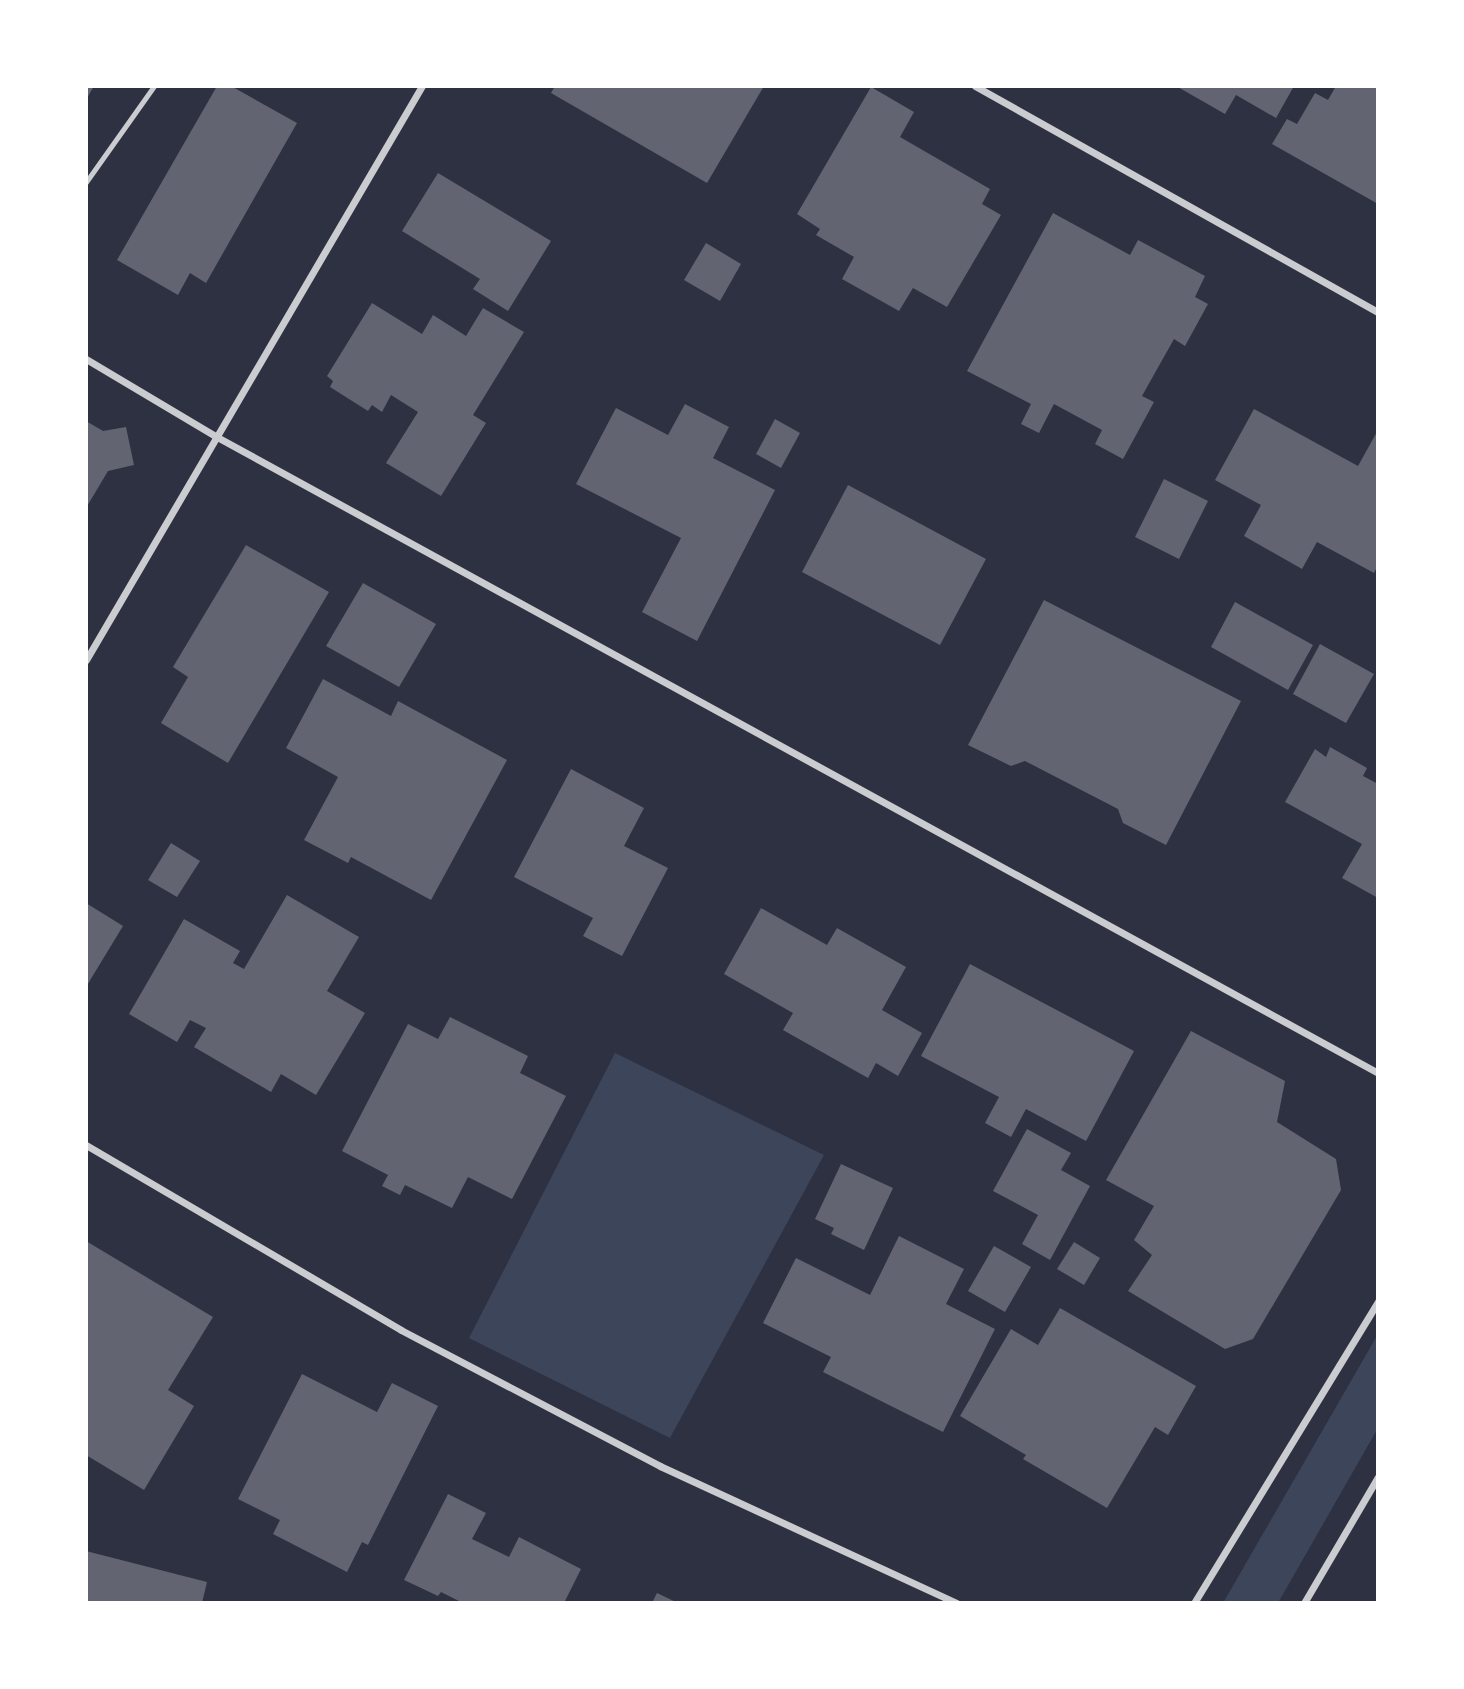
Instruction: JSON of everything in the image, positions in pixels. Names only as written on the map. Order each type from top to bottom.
[{"type":"street","points":[[86,660],[422,86]]},
{"type":"street","points":[[975,86],[1378,312]]},
{"type":"street","points":[[86,359],[217,437],[1378,1073]]},
{"type":"street","points":[[86,1145],[401,1330],[611,1440],[957,1603]]},
{"type":"street","points":[[1194,1603],[1378,1301]]},
{"type":"street","points":[[1304,1603],[1378,1478]]},
{"type":"lane","points":[[86,182],[153,86]]},
{"type":"shaded area","points":[[615,1053],[824,1155],[670,1438],[469,1338]]},
{"type":"shaded area","points":[[1378,1334],[1378,1428],[1278,1603],[1223,1603]]},
{"type":"building","points":[[86,86],[94,86],[86,100]]},
{"type":"building","points":[[217,86],[231,86],[297,123],[206,283],[190,273],[178,295],[117,260]]},
{"type":"building","points":[[555,86],[764,86],[707,183],[551,93]]},
{"type":"building","points":[[1176,86],[1294,86],[1276,118],[1236,95],[1225,114]]},
{"type":"building","points":[[1336,86],[1378,86],[1378,204],[1272,144],[1287,119],[1297,124],[1315,93],[1328,100]]},
{"type":"building","points":[[871,87],[914,112],[900,137],[990,189],[982,204],[1001,215],[947,307],[913,288],[899,311],[842,279],[854,257],[816,235],[820,229],[797,214]]},
{"type":"building","points":[[438,173],[551,241],[508,311],[473,289],[480,279],[402,231]]},
{"type":"building","points":[[1053,213],[1130,255],[1138,240],[1205,276],[1195,297],[1208,304],[1185,346],[1174,339],[1142,396],[1154,402],[1123,459],[1095,444],[1102,430],[1054,404],[1039,433],[1021,424],[1031,404],[967,371]]},
{"type":"building","points":[[706,243],[741,264],[720,301],[684,280]]},
{"type":"building","points":[[372,303],[422,334],[433,315],[466,336],[483,308],[524,332],[473,415],[486,423],[441,496],[386,463],[418,412],[391,395],[382,412],[372,405],[368,411],[330,387],[333,381],[327,376]]},
{"type":"building","points":[[685,404],[729,427],[713,458],[775,490],[697,641],[642,612],[681,538],[576,484],[616,408],[668,435]]},
{"type":"building","points":[[1254,409],[1358,466],[1378,430],[1378,565],[1374,573],[1317,542],[1302,569],[1244,536],[1261,505],[1215,480]]},
{"type":"building","points":[[775,419],[800,433],[781,468],[756,454]]},
{"type":"building","points":[[86,421],[103,431],[126,427],[134,465],[108,471],[86,508]]},
{"type":"building","points":[[1164,479],[1208,501],[1179,559],[1135,537]]},
{"type":"building","points":[[848,485],[986,559],[940,645],[802,572]]},
{"type":"building","points":[[246,545],[329,592],[228,763],[161,723],[188,677],[173,667]]},
{"type":"building","points":[[363,583],[436,624],[399,687],[326,646]]},
{"type":"building","points":[[1044,600],[1241,701],[1166,845],[1123,823],[1118,809],[1025,761],[1011,766],[968,745]]},
{"type":"building","points":[[1235,602],[1313,645],[1288,690],[1211,647]]},
{"type":"building","points":[[1320,644],[1374,674],[1346,723],[1293,694]]},
{"type":"building","points":[[323,679],[391,716],[398,701],[507,760],[431,900],[351,857],[348,863],[304,840],[338,777],[286,748]]},
{"type":"building","points":[[1330,747],[1367,768],[1363,776],[1378,784],[1378,898],[1342,878],[1362,844],[1285,802],[1315,749],[1326,757]]},
{"type":"building","points":[[571,769],[644,808],[624,846],[668,868],[622,956],[583,936],[593,918],[514,877]]},
{"type":"building","points":[[171,843],[200,861],[177,897],[148,880]]},
{"type":"building","points":[[287,895],[359,937],[327,991],[365,1013],[316,1095],[281,1074],[271,1092],[194,1047],[206,1028],[190,1020],[177,1042],[129,1014],[184,919],[240,951],[233,963],[244,969]]},
{"type":"building","points":[[86,903],[123,926],[86,987]]},
{"type":"building","points":[[761,908],[827,945],[837,928],[906,967],[882,1010],[922,1033],[898,1076],[876,1063],[868,1078],[783,1030],[793,1013],[724,974]]},
{"type":"building","points":[[970,964],[1134,1051],[1086,1141],[1026,1109],[1011,1137],[985,1123],[999,1097],[921,1056]]},
{"type":"building","points":[[450,1017],[528,1056],[520,1073],[566,1096],[512,1199],[468,1177],[452,1208],[405,1185],[400,1195],[382,1186],[388,1175],[342,1151],[408,1024],[438,1039]]},
{"type":"building","points":[[1191,1031],[1285,1081],[1277,1122],[1336,1159],[1341,1190],[1253,1339],[1225,1349],[1128,1291],[1152,1255],[1134,1240],[1154,1206],[1106,1180]]},
{"type":"building","points":[[1027,1129],[1071,1153],[1061,1170],[1090,1186],[1050,1260],[1022,1244],[1038,1215],[993,1191]]},
{"type":"building","points":[[841,1164],[893,1188],[864,1250],[831,1234],[834,1228],[815,1219]]},
{"type":"building","points":[[899,1236],[964,1269],[946,1304],[995,1329],[943,1432],[823,1372],[831,1357],[763,1323],[796,1258],[870,1295]]},
{"type":"building","points":[[86,1241],[213,1317],[168,1390],[194,1406],[144,1490],[86,1455]]},
{"type":"building","points":[[1074,1242],[1100,1258],[1084,1285],[1057,1269]]},
{"type":"building","points":[[994,1246],[1031,1267],[1005,1312],[968,1291]]},
{"type":"building","points":[[1060,1308],[1196,1386],[1168,1435],[1155,1427],[1107,1508],[1023,1459],[1026,1455],[960,1416],[1011,1329],[1038,1345]]},
{"type":"building","points":[[302,1374],[377,1412],[392,1383],[438,1406],[368,1545],[362,1542],[347,1572],[273,1534],[280,1520],[238,1499]]},
{"type":"building","points":[[448,1494],[486,1513],[472,1539],[509,1557],[519,1537],[581,1569],[564,1603],[463,1603],[441,1592],[438,1596],[404,1580]]},
{"type":"building","points":[[86,1551],[207,1582],[202,1603],[86,1603]]},
{"type":"building","points":[[657,1593],[678,1603],[652,1603]]}]
